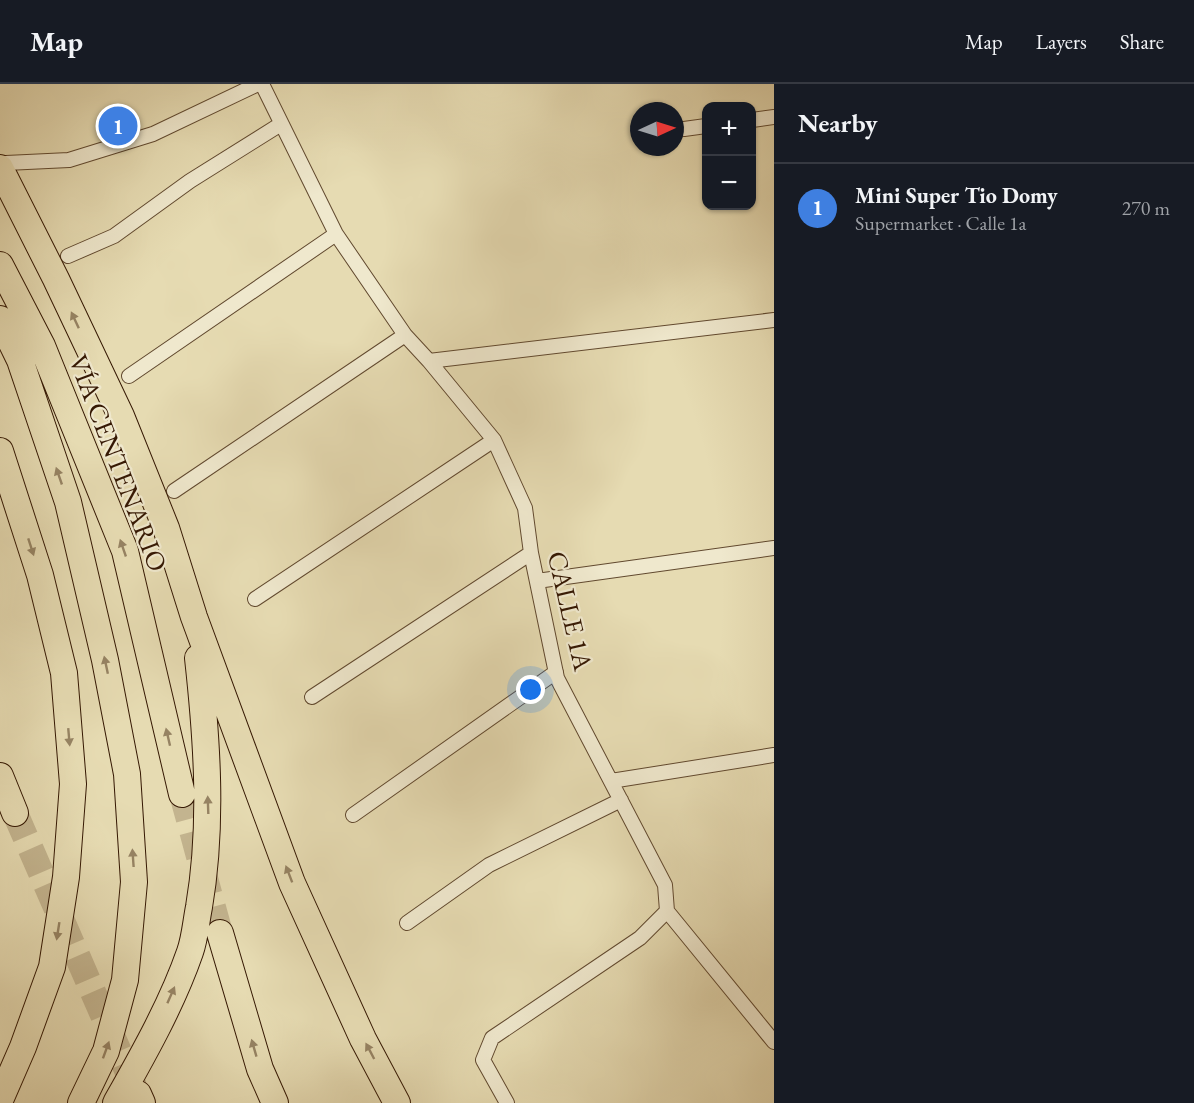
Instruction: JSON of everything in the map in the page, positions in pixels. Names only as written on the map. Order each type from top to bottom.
[{"type":"highway","points":[[3,165],[121,416],[166,528],[194,617],[292,883],[363,1039],[397,1103]]},
{"type":"highway","name":"VÍA CENTENARIO","points":[[0,265],[42,346],[125,551],[182,794]]},
{"type":"highway","points":[[0,320],[20,360],[68,502],[105,660],[127,774],[134,882],[125,980],[106,1051],[81,1103]]},
{"type":"highway","points":[[0,451],[40,575],[64,673],[74,784],[66,877],[52,967],[23,1047],[0,1100]]},
{"type":"highway","points":[[132,1100],[150,1042],[191,950],[203,883],[208,814],[204,712],[194,617]]},
{"type":"highway","points":[[0,776],[15,813]]},
{"type":"highway","points":[[220,933],[260,1069],[275,1103]]},
{"type":"street","name":"CALLE 1A","points":[[260,84],[336,234],[405,335],[494,440],[525,508],[531,553],[557,678],[665,885],[667,911]]},
{"type":"street","points":[[3,165],[69,159],[153,134],[260,84]]},
{"type":"street","points":[[756,119],[774,117]]},
{"type":"street","points":[[68,256],[114,236],[190,181],[281,124]]},
{"type":"street","points":[[684,129],[702,127]]},
{"type":"street","points":[[129,376],[336,234]]},
{"type":"street","points":[[429,361],[774,320]]},
{"type":"street","points":[[174,491],[405,335]]},
{"type":"street","points":[[255,599],[494,440]]},
{"type":"street","points":[[537,581],[774,548]]},
{"type":"street","points":[[312,697],[531,553]]},
{"type":"street","points":[[353,815],[556,672]]},
{"type":"street","points":[[611,781],[774,755]]},
{"type":"street","points":[[408,923],[489,864],[621,800]]},
{"type":"street","points":[[507,1103],[483,1060],[492,1038],[640,938],[667,911],[774,1042]]},
{"type":"tunnel","points":[[182,794],[220,933]]},
{"type":"tunnel","points":[[15,813],[137,1093]]},
{"type":"place","name":"Mini Super Tio Domy","points":[[118,126]]}]
